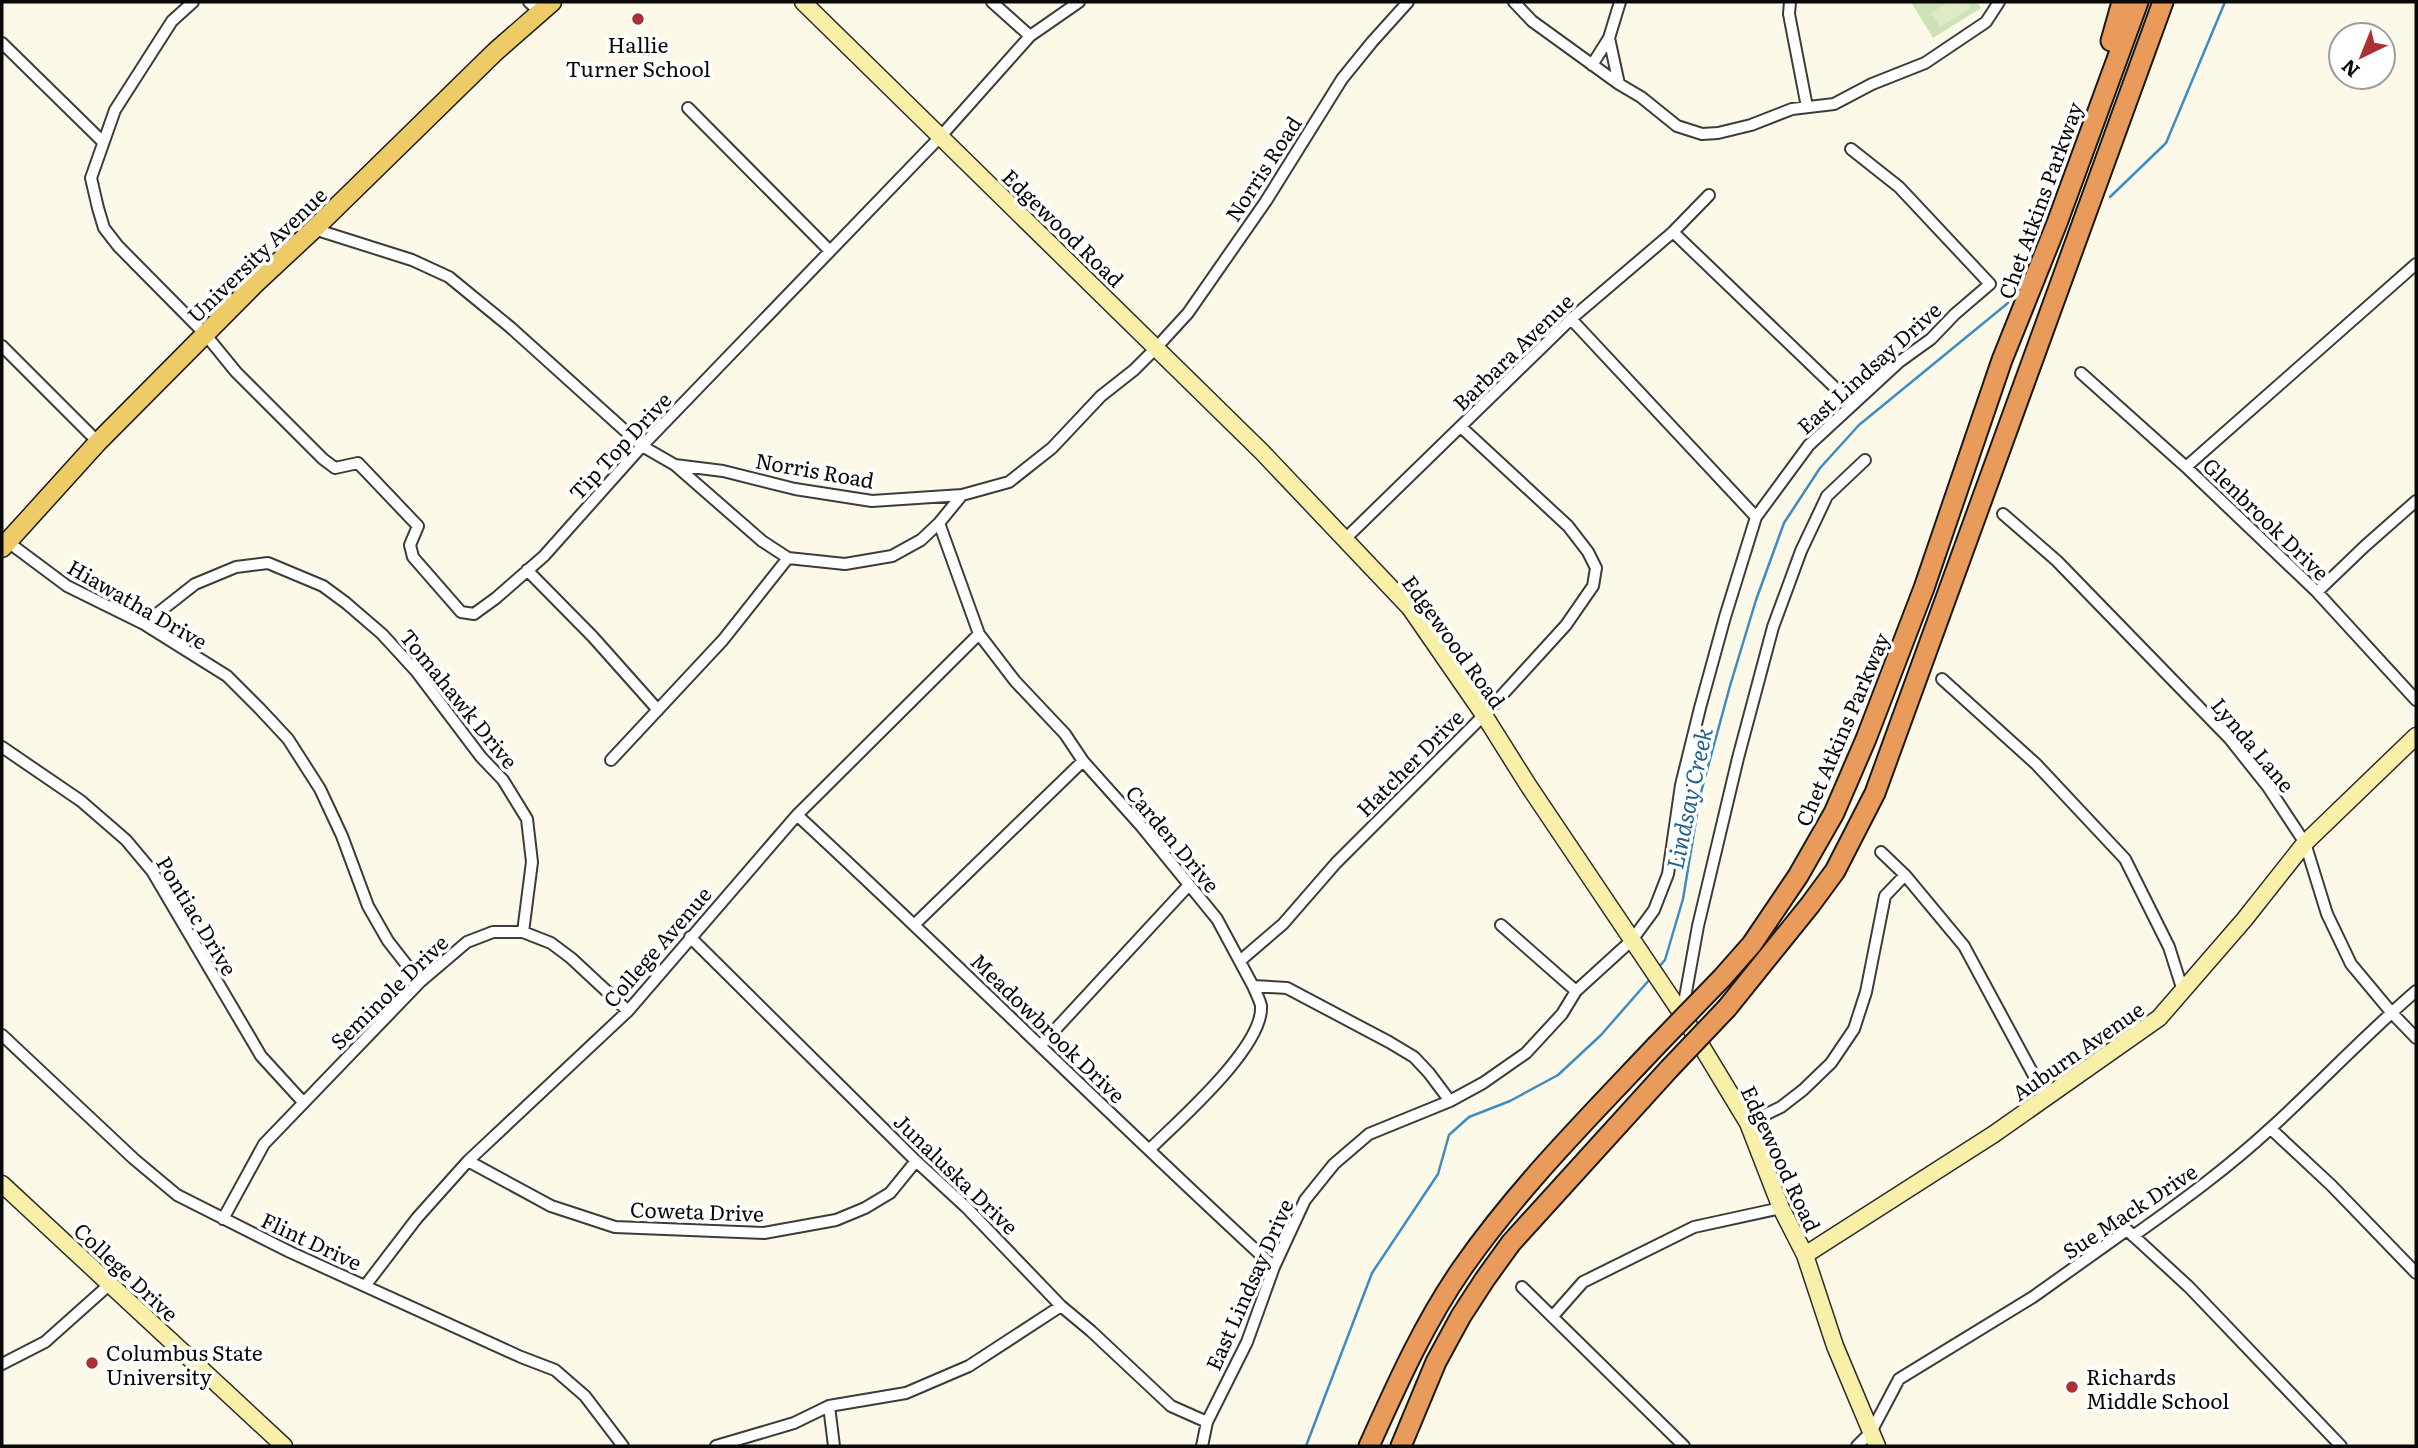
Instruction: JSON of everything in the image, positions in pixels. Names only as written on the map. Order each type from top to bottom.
[{"type":"highway","points":[[2079,158],[2122,2]]},
{"type":"highway","name":"Chet Atkins Parkway","points":[[1369,1446],[1405,1366],[1431,1317],[1462,1268],[1519,1194],[1752,944],[1798,876],[1834,813],[1866,739],[1923,588],[2002,360],[2057,223],[2137,2]]},
{"type":"highway","points":[[1401,1446],[1436,1362],[1461,1316],[1511,1243],[1727,1008],[1835,871],[1875,793],[2163,2]]},
{"type":"highway","points":[[2115,130],[2176,2]]},
{"type":"main road","name":"University Avenue","points":[[5,545],[98,442],[205,334],[540,5]]},
{"type":"street","points":[[193,2],[172,21],[115,110],[90,178],[104,228],[205,334]]},
{"type":"street","name":"Edgewood Road","points":[[803,2],[1262,452],[1410,608],[1682,1014],[1748,1123],[1781,1208],[1805,1255],[1835,1346],[1874,1439]]},
{"type":"street","points":[[992,2],[1030,36]]},
{"type":"street","name":"Tip Top Drive","points":[[205,334],[236,372],[323,459],[335,468],[358,463],[418,526],[410,545],[413,557],[461,612],[474,614],[544,556],[642,446],[941,136],[1030,36],[1079,2]]},
{"type":"street","name":"Norris Road","points":[[314,229],[412,260],[449,277],[510,327],[642,446],[675,465],[723,471],[795,489],[872,501],[961,495],[1009,482],[1052,448],[1101,396],[1135,370],[1188,313],[1266,201],[1342,79],[1408,2]]},
{"type":"street","points":[[1514,2],[1532,21],[1641,97],[1677,126],[1702,134],[1751,125],[1792,109],[1834,104],[1872,84],[1925,63],[1986,22],[1999,2]]},
{"type":"street","points":[[1592,65],[1609,38],[1620,2]]},
{"type":"street","points":[[1790,2],[1788,13],[1807,107]]},
{"type":"street","points":[[1609,38],[1619,84]]},
{"type":"street","points":[[2,43],[103,142]]},
{"type":"street","points":[[688,108],[829,250]]},
{"type":"street","name":"East Lindsay Drive","points":[[1202,1446],[1207,1422],[1247,1342],[1274,1267],[1305,1200],[1334,1164],[1369,1134],[1450,1101],[1483,1083],[1526,1053],[1562,1014],[1576,991],[1632,940],[1654,910],[1668,874],[1672,834],[1688,760],[1725,617],[1756,517],[1809,445],[1899,362],[1931,339],[1990,284],[1899,187],[1851,149]]},
{"type":"street","name":"Barbara Avenue","points":[[1345,539],[1571,318],[1673,232],[1709,195]]},
{"type":"street","points":[[1673,232],[1852,404]]},
{"type":"street","points":[[2186,467],[2416,264]]},
{"type":"street","points":[[1571,318],[1756,517]]},
{"type":"street","points":[[2,346],[98,442]]},
{"type":"street","name":"Glenbrook Drive","points":[[2081,373],[2186,467],[2317,592],[2416,700]]},
{"type":"street","name":"Hatcher Drive","points":[[1241,960],[1283,924],[1336,863],[1484,715],[1566,625],[1593,586],[1596,569],[1588,552],[1568,526],[1461,427]]},
{"type":"street","points":[[1682,1014],[1698,926],[1773,627],[1801,551],[1827,496],[1865,460]]},
{"type":"street","points":[[675,465],[762,541],[788,558],[845,564],[892,556],[921,540],[939,523],[961,495]]},
{"type":"street","points":[[2317,592],[2416,501]]},
{"type":"street","name":"Lynda Lane","points":[[2003,514],[2057,561],[2229,738],[2268,787],[2305,843],[2327,914],[2351,964],[2416,1038]]},
{"type":"street","name":"Carden Drive","points":[[939,523],[979,634],[1015,681],[1065,734],[1083,761],[1142,827],[1217,919],[1253,986]]},
{"type":"street","name":"Hiawatha Drive","points":[[5,545],[67,586],[144,624],[227,676],[288,739],[320,789],[342,836],[368,906],[388,941],[420,982]]},
{"type":"street","points":[[611,760],[723,640],[788,558]]},
{"type":"street","name":"Tomahawk Drive","points":[[144,624],[195,584],[236,567],[268,563],[323,586],[346,603],[382,634],[416,671],[481,757],[503,780],[527,818],[532,862],[523,932]]},
{"type":"street","points":[[527,570],[593,636],[658,710]]},
{"type":"street","name":"College Avenue","points":[[365,1286],[417,1218],[468,1161],[628,1010],[797,815],[979,634]]},
{"type":"street","points":[[1942,679],[2036,764],[2125,859],[2169,947],[2183,991]]},
{"type":"street","name":"Auburn Avenue","points":[[1805,1255],[1994,1135],[2159,1018],[2244,920],[2305,843],[2416,736]]},
{"type":"street","name":"Pontiac Drive","points":[[2,747],[81,801],[125,840],[152,871],[261,1056],[303,1102]]},
{"type":"street","points":[[915,925],[1083,761]]},
{"type":"street","name":"Meadowbrook Drive","points":[[797,815],[1274,1267]]},
{"type":"street","points":[[1881,852],[1905,875],[1964,946],[2046,1098]]},
{"type":"street","points":[[1748,1123],[1781,1107],[1803,1090],[1831,1063],[1854,1028],[1866,992],[1885,896],[1905,875]]},
{"type":"street","points":[[1040,1046],[1188,886]]},
{"type":"street","points":[[1501,925],[1576,991]]},
{"type":"street","name":"Seminole Drive","points":[[223,1219],[264,1144],[420,982],[467,942],[493,932],[523,932],[551,943],[628,1010]]},
{"type":"street","name":"Junaluska Drive","points":[[690,937],[915,1161],[975,1215],[1061,1306],[1171,1406],[1207,1422]]},
{"type":"street","points":[[1149,1150],[1218,1082],[1254,1034],[1261,1006],[1253,986],[1287,988],[1389,1042],[1414,1057],[1450,1101]]},
{"type":"street","name":"Sue Mack Drive","points":[[1857,1446],[1874,1439],[1899,1379],[2033,1297],[2127,1230],[2133,1236],[2208,1182],[2271,1129],[2416,991]]},
{"type":"street","name":"Flint Drive","points":[[2,1035],[177,1195],[290,1252],[555,1370],[586,1396],[623,1446]]},
{"type":"street","points":[[2271,1129],[2332,1186],[2416,1273]]},
{"type":"street","name":"Coweta Drive","points":[[468,1161],[551,1206],[615,1227],[764,1233],[836,1220],[865,1208],[890,1194],[915,1161]]},
{"type":"street","name":"College Drive","points":[[2,1184],[284,1446]]},
{"type":"street","points":[[1553,1316],[1583,1282],[1694,1227],[1781,1208]]},
{"type":"street","points":[[2133,1236],[2189,1287],[2341,1446]]},
{"type":"street","points":[[2,1364],[46,1342],[110,1284]]},
{"type":"street","points":[[1522,1287],[1684,1446]]},
{"type":"street","points":[[716,1446],[794,1423],[829,1406],[906,1393],[969,1366],[1061,1306]]},
{"type":"street","points":[[829,1406],[834,1446]]},
{"type":"green space","points":[[1911,2],[1977,2],[1981,8],[1933,38]]},
{"type":"green space","points":[[1948,2],[1967,2],[1971,8],[1940,27],[1931,13]]},
{"type":"waterway","name":"Lindsay Creek","points":[[2110,197],[2166,143],[2225,2]]},
{"type":"waterway","name":"Lindsay Creek","points":[[1658,968],[1665,960],[1683,899],[1700,796],[1730,686],[1756,600],[1784,523],[1820,468],[1859,425],[2008,303]]},
{"type":"waterway","name":"Lindsay Creek","points":[[1306,1446],[1372,1273],[1438,1174],[1449,1135],[1469,1117],[1510,1101],[1558,1075],[1601,1035],[1650,979]]},
{"type":"place","name":"Hallie Turner School","points":[[638,19]]},
{"type":"place","name":"Columbus State University","points":[[92,1363]]},
{"type":"place","name":"Richards Middle School","points":[[2072,1387]]}]
